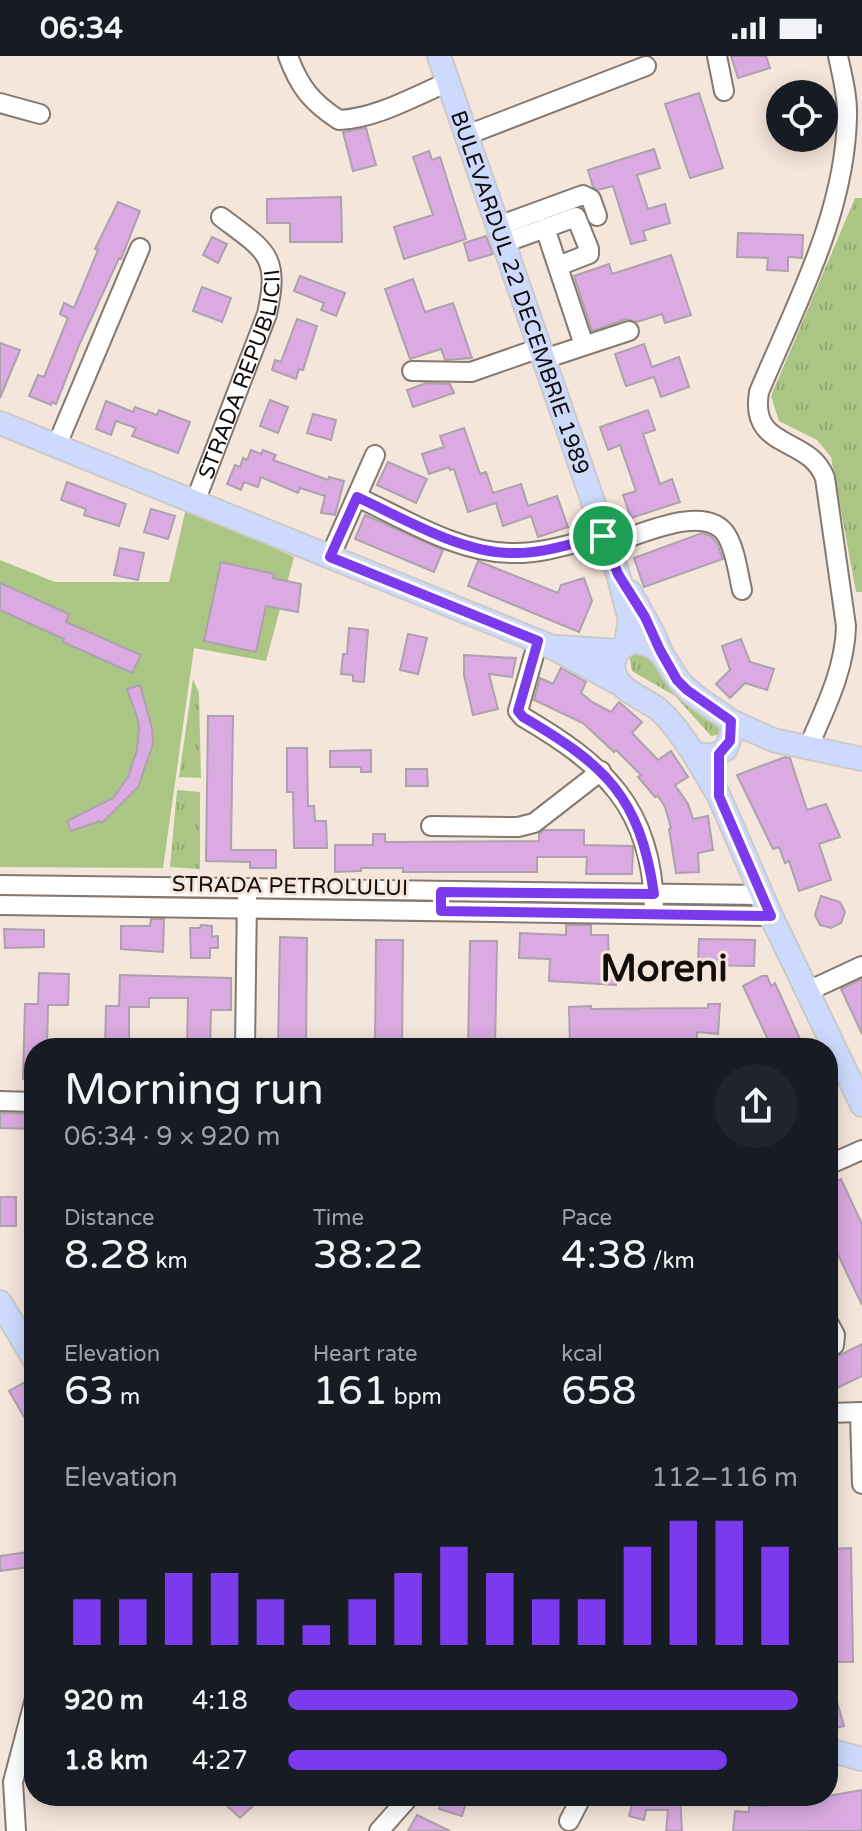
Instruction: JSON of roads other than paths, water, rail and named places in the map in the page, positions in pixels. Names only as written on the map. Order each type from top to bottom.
[{"type":"main road","name":"BULEVARDUL 22 DECEMBRIE 1989","points":[[439,56],[618,574],[628,612],[629,630],[614,673],[618,683]]},
{"type":"main road","name":"STRADA REPUBLICII","points":[[0,423],[544,644],[618,683],[660,711],[719,789],[766,905],[829,1038]]},
{"type":"main road","name":"BULEVARDUL 22 DECEMBRIE 1989","points":[[618,574],[645,617],[677,680],[731,721],[773,740]]},
{"type":"main road","points":[[594,650],[618,635],[628,612]]},
{"type":"main road","name":"STRADA REPUBLICII","points":[[544,644],[594,650],[648,644],[660,650]]},
{"type":"main road","points":[[719,789],[729,750],[731,721]]},
{"type":"main road","points":[[694,754],[703,756],[773,740],[852,757]]},
{"type":"main road","name":"STRADA REPUBLICII","points":[[838,1057],[862,1105]]},
{"type":"main road","points":[[0,1302],[24,1342]]},
{"type":"main road","points":[[838,1753],[862,1759]]},
{"type":"street","points":[[288,56],[297,81],[311,98],[339,120],[374,113],[448,82]]},
{"type":"street","points":[[717,56],[724,91]]},
{"type":"street","points":[[808,748],[842,665],[846,626],[822,471],[805,453],[767,432],[759,421],[757,407],[759,392],[813,265],[840,182],[847,114],[838,56]]},
{"type":"street","points":[[467,135],[646,66]]},
{"type":"street","points":[[0,103],[40,114]]},
{"type":"street","points":[[501,234],[583,195],[591,199],[597,216]]},
{"type":"street","name":"STRADA REPUBLICII","points":[[195,502],[267,314],[273,284],[269,259],[221,217]]},
{"type":"street","points":[[501,234],[545,228],[576,217],[589,249],[585,256],[558,266]]},
{"type":"street","points":[[545,228],[584,345]]},
{"type":"street","points":[[56,447],[140,248]]},
{"type":"street","points":[[412,371],[471,372],[629,331]]},
{"type":"street","points":[[330,557],[375,455]]},
{"type":"street","points":[[357,497],[458,543],[509,553],[605,541],[686,520],[708,521],[726,534],[742,590]]},
{"type":"street","points":[[544,644],[518,711],[601,771],[626,803],[637,822],[648,857],[654,913]]},
{"type":"street","points":[[431,826],[518,827],[534,823],[601,771]]},
{"type":"street","name":"STRADA PETROLULUI","points":[[0,885],[247,889],[654,913],[766,905]]},
{"type":"street","points":[[245,1038],[247,889]]},
{"type":"street","name":"STRADA PETROLULUI","points":[[0,905],[247,908],[654,894],[766,905]]},
{"type":"street","points":[[806,992],[862,966]]},
{"type":"street","points":[[0,1101],[24,1102]]},
{"type":"street","points":[[838,1161],[862,1150]]},
{"type":"street","points":[[838,1415],[861,1418],[862,1484]]},
{"type":"street","points":[[16,1831],[6,1784],[24,1731]]},
{"type":"street","points":[[379,1831],[401,1806]]},
{"type":"street","points":[[569,1821],[577,1806]]},
{"type":"district","name":"Moreni","points":[[664,968]]}]
